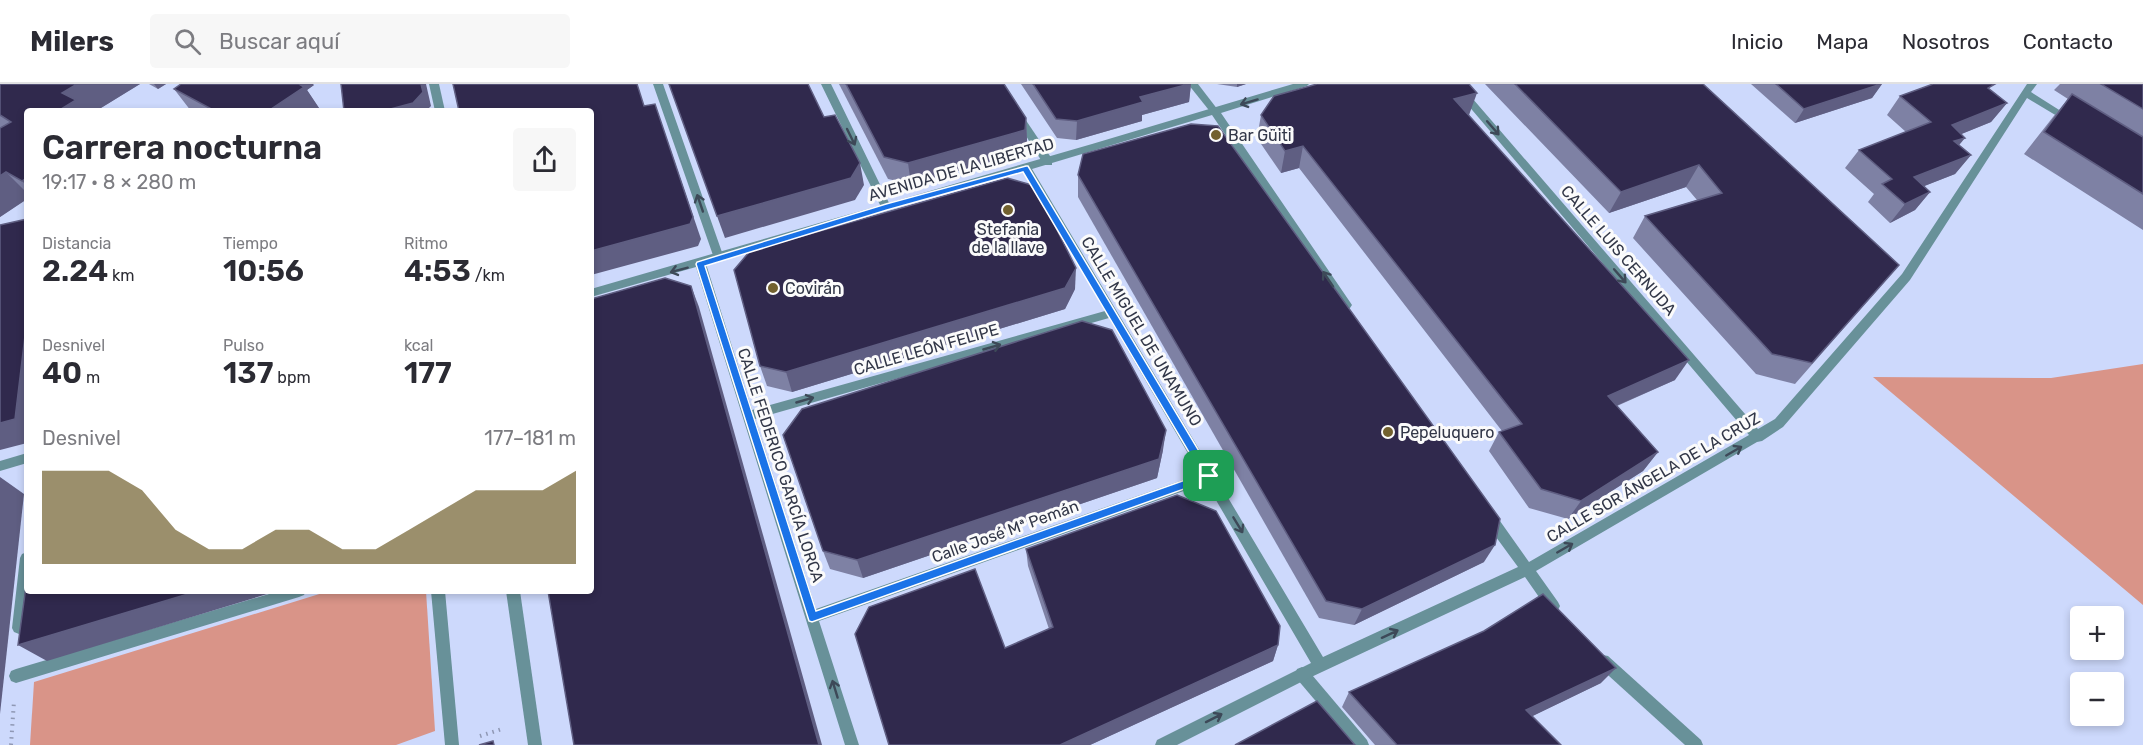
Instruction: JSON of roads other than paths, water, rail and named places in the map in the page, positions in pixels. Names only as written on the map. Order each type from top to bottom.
[{"type":"street","points":[[434,84],[439,108]]},
{"type":"street","points":[[658,84],[719,258]]},
{"type":"street","points":[[825,84],[886,207]]},
{"type":"street","points":[[1193,84],[1215,112],[1354,317]]},
{"type":"street","name":"AVENIDA DE LA LIBERTAD","points":[[594,292],[700,264],[886,207],[1048,162],[1304,84]]},
{"type":"street","name":"CALLE LUIS CERNUDA","points":[[1455,84],[1758,437]]},
{"type":"street","points":[[2028,88],[2084,128]]},
{"type":"street","name":"CALLE SOR ÁNGELA DE LA CRUZ","points":[[1162,745],[1302,674],[1526,570],[1779,423],[1902,273],[2028,88]]},
{"type":"street","points":[[1011,104],[1048,162]]},
{"type":"street","name":"CALLE MIGUEL DE UNAMUNO","points":[[1026,168],[1321,666]]},
{"type":"street","name":"CALLE FEDERICO GARCÍA LORCA","points":[[700,264],[852,745]]},
{"type":"street","name":"CALLE LEÓN FELIPE","points":[[748,416],[1112,313]]},
{"type":"street","points":[[0,466],[24,459]]},
{"type":"street","name":"Calle José Mª Pemán","points":[[812,617],[1209,476]]},
{"type":"street","points":[[1486,512],[1563,618]]},
{"type":"street","points":[[19,628],[24,584]]},
{"type":"street","points":[[15,676],[289,594]]},
{"type":"street","points":[[438,594],[453,745]]},
{"type":"street","points":[[513,594],[534,745]]},
{"type":"street","points":[[1595,653],[1696,745]]},
{"type":"street","points":[[1302,674],[1362,745]]},
{"type":"place","name":"Bar Güiti","points":[[1216,135]]},
{"type":"place","name":"Stefania de la llave","points":[[1008,210]]},
{"type":"place","name":"Covirán","points":[[773,288]]},
{"type":"place","name":"Pepeluquero","points":[[1388,432]]}]
